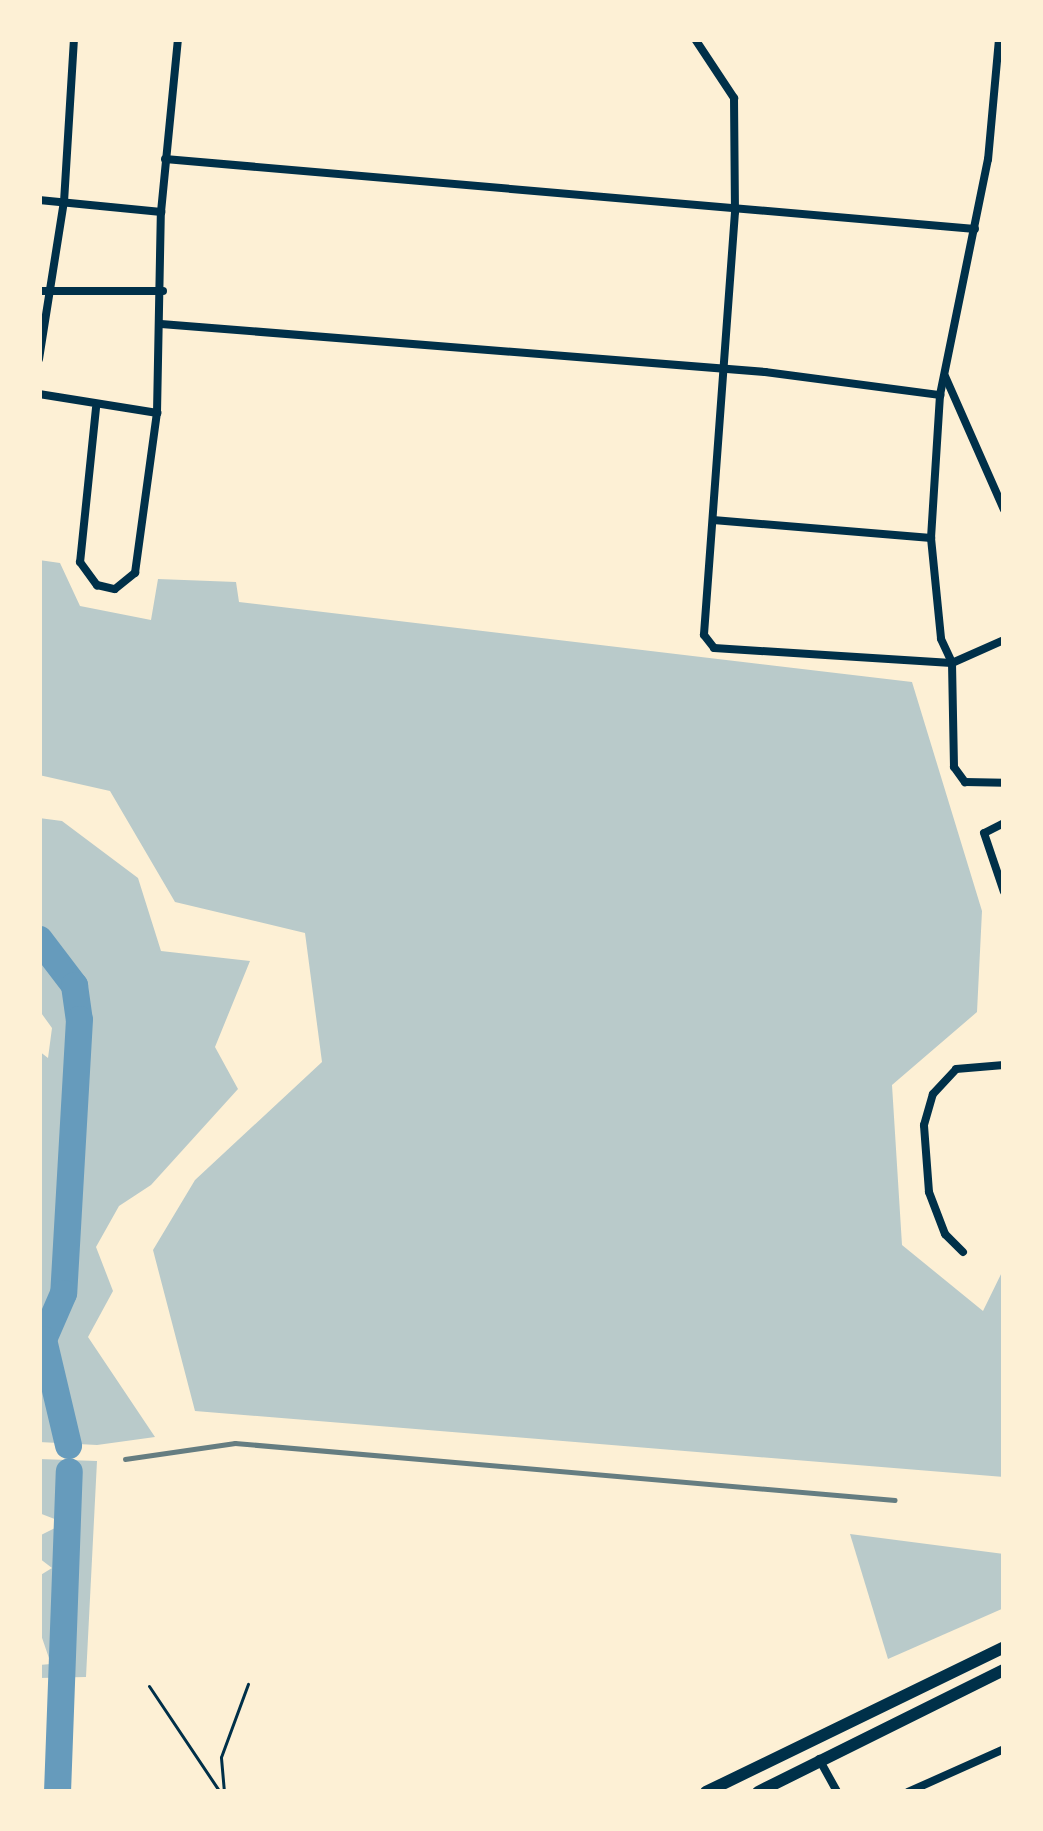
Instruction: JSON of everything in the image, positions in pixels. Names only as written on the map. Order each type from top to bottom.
[{"type":"main road","points":[[706,1792],[1004,1647]]},
{"type":"main road","points":[[758,1792],[819,1757],[1003,1673]]},
{"type":"street","points":[[39,359],[43,291],[64,202],[74,39]]},
{"type":"street","points":[[97,408],[79,551],[85,573],[105,589],[135,573],[157,413],[161,212],[178,39]]},
{"type":"street","points":[[695,39],[734,98],[736,212],[730,369],[704,628],[715,648],[952,663],[1004,640]]},
{"type":"street","points":[[999,39],[976,229],[940,394],[932,538],[941,639],[952,663],[954,767],[965,782],[1004,783]]},
{"type":"street","points":[[166,159],[736,212],[976,229]]},
{"type":"street","points":[[39,200],[161,212]]},
{"type":"street","points":[[43,291],[163,291]]},
{"type":"street","points":[[161,324],[730,369],[940,394]]},
{"type":"street","points":[[945,376],[1004,510]]},
{"type":"street","points":[[39,394],[97,408],[157,413]]},
{"type":"street","points":[[713,520],[932,538]]},
{"type":"street","points":[[1004,823],[984,833],[1004,892]]},
{"type":"street","points":[[963,1252],[945,1234],[929,1192],[923,1125],[934,1094],[956,1069],[1004,1065]]},
{"type":"street","points":[[908,1792],[1004,1748]]},
{"type":"street","points":[[819,1757],[837,1792]]},
{"type":"path","points":[[222,1792],[221,1757],[248,1684]]},
{"type":"path","points":[[149,1686],[222,1792]]},
{"type":"shaded area","points":[[39,560],[60,563],[80,606],[151,620],[158,579],[236,582],[239,602],[912,682],[982,911],[977,1012],[892,1085],[902,1245],[983,1311],[1004,1268],[1004,1477],[195,1411],[153,1250],[195,1180],[322,1062],[305,933],[175,902],[110,791],[39,775]]},
{"type":"shaded area","points":[[39,818],[62,821],[138,878],[161,951],[250,961],[215,1047],[238,1089],[151,1185],[119,1206],[96,1247],[113,1291],[88,1337],[155,1437],[97,1445],[39,1442],[39,1051],[48,1058],[52,1028],[39,1010]]},
{"type":"shaded area","points":[[39,1459],[97,1461],[86,1677],[39,1678],[39,1665],[51,1664],[39,1629],[39,1576],[52,1568],[39,1558],[39,1536],[65,1523],[39,1513]]},
{"type":"shaded area","points":[[850,1534],[1004,1554],[1004,1608],[888,1659]]},
{"type":"waterway","points":[[39,939],[74,985],[79,1019],[63,1293],[43,1339],[68,1445]]},
{"type":"waterway","points":[[57,1792],[69,1471]]},
{"type":"railway","points":[[125,1459],[235,1443],[895,1500]]}]
